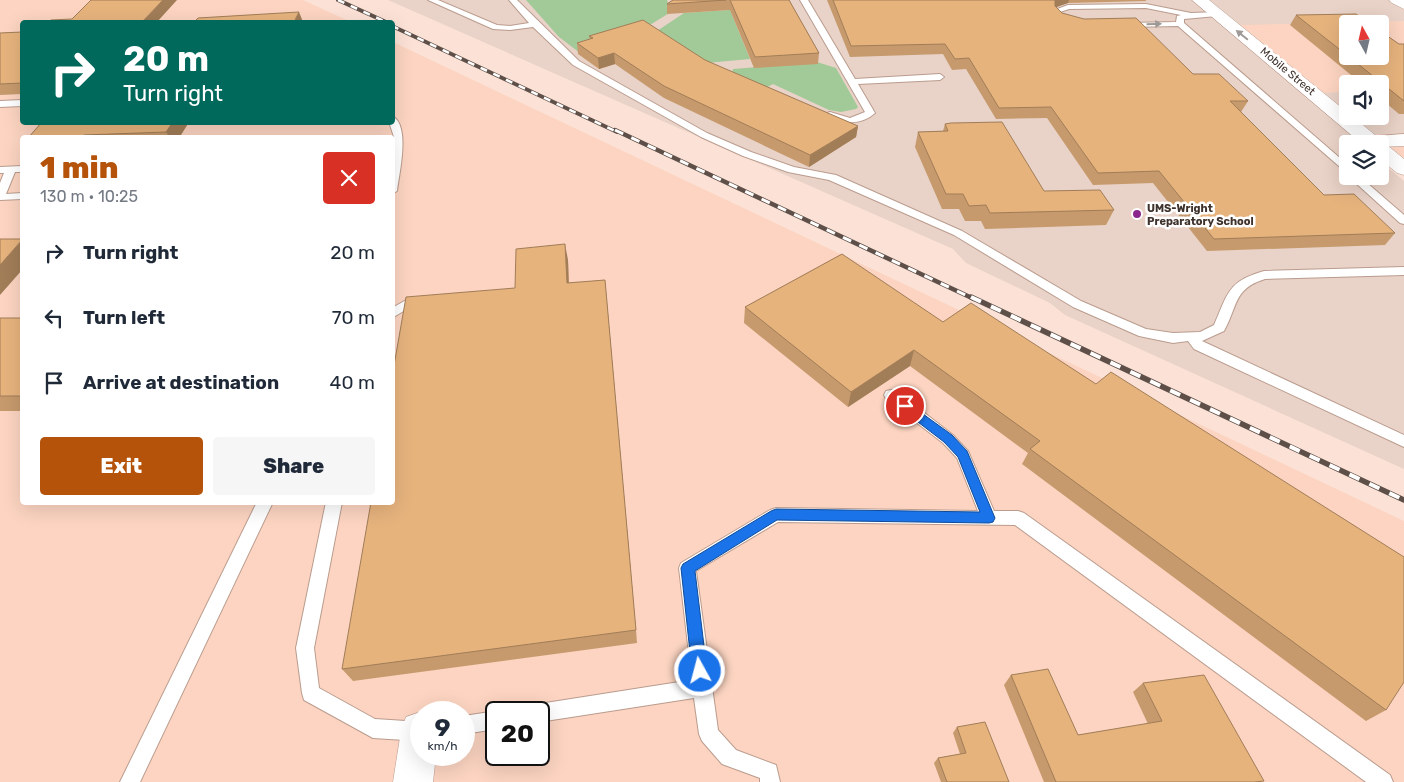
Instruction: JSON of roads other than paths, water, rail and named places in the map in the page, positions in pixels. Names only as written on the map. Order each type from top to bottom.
[{"type":"street","points":[[1397,0],[1404,4]]},
{"type":"street","name":"Mobile Street","points":[[1196,7],[1217,14],[1364,135]]},
{"type":"street","points":[[1389,142],[1404,140]]},
{"type":"street","name":"Mobile Street","points":[[1389,156],[1404,169]]},
{"type":"street","points":[[413,782],[416,766]]},
{"type":"lane","points":[[432,0],[496,27],[510,28],[535,24]]},
{"type":"lane","points":[[513,0],[576,63],[704,134],[747,154],[792,170],[832,177],[958,233],[1077,304],[1144,333],[1173,338],[1191,337],[1202,336],[1219,328],[1236,289],[1248,280],[1264,275],[1404,271]]},
{"type":"lane","points":[[804,0],[870,112],[857,121],[844,121],[818,110]]},
{"type":"lane","points":[[1076,25],[1062,20],[1057,16],[1056,11],[1068,7],[1196,7]]},
{"type":"lane","points":[[1180,24],[1180,18],[1196,7]]},
{"type":"lane","points":[[1114,25],[1180,24],[1339,164]]},
{"type":"lane","points":[[852,82],[940,77]]},
{"type":"lane","points":[[0,104],[20,103]]},
{"type":"lane","points":[[394,125],[399,137],[395,156]]},
{"type":"lane","points":[[20,168],[5,169],[0,196],[20,196]]},
{"type":"lane","points":[[1363,185],[1404,221]]},
{"type":"lane","points":[[395,312],[408,303]]},
{"type":"lane","points":[[1191,337],[1199,346],[1404,441]]},
{"type":"lane","points":[[891,395],[948,439],[963,455],[989,518]]},
{"type":"lane","points":[[130,782],[264,505]]},
{"type":"lane","points":[[333,505],[306,648],[311,694],[373,728],[410,730]]},
{"type":"lane","points":[[770,782],[769,772],[729,757],[709,734],[687,568],[776,515],[1018,518],[1383,782]]},
{"type":"lane","points":[[550,711],[702,688]]},
{"type":"railway","points":[[338,0],[382,20]]},
{"type":"railway","points":[[395,27],[617,132]]},
{"type":"railway","points":[[615,130],[974,299]]},
{"type":"railway","points":[[971,297],[1404,500]]},
{"type":"place","name":"UMS-Wright Preparatory School","points":[[1137,214]]}]
